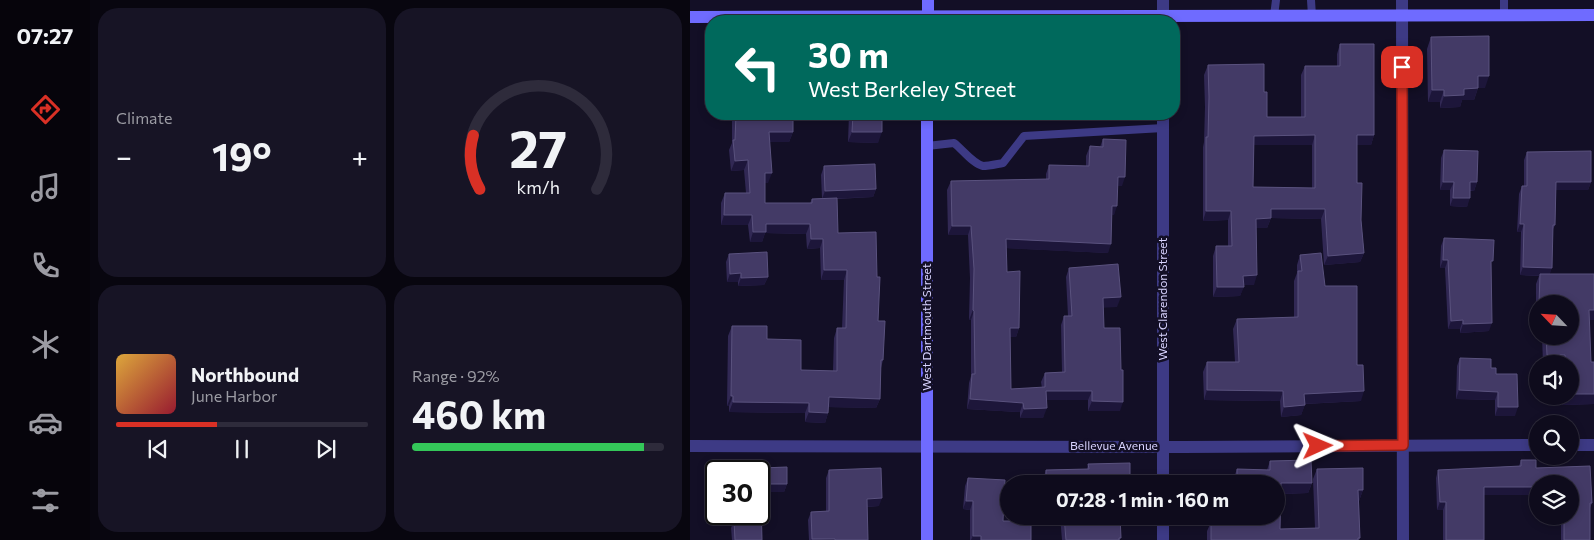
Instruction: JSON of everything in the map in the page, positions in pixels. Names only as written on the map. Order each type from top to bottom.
[{"type":"street","points":[[928,0],[928,15]]},
{"type":"street","points":[[1162,15],[1163,0]]},
{"type":"street","points":[[1402,0],[1402,540]]},
{"type":"street","points":[[1180,19],[1274,16],[1594,15]]},
{"type":"street","points":[[690,17],[705,18]]},
{"type":"street","name":"West Dartmouth Street","points":[[927,120],[927,540]]},
{"type":"street","name":"West Clarendon Street","points":[[1163,120],[1163,475]]},
{"type":"street","name":"Bellevue Avenue","points":[[690,446],[1163,447],[1529,445]]},
{"type":"street","points":[[1579,445],[1594,445]]},
{"type":"street","points":[[1163,525],[1163,540]]},
{"type":"lane","points":[[1274,16],[1276,0]]},
{"type":"lane","points":[[1311,0],[1312,16]]},
{"type":"lane","points":[[1504,0],[1504,16]]},
{"type":"lane","points":[[927,146],[954,144],[965,152],[971,160],[982,166],[1003,163],[1024,136],[1163,128]]},
{"type":"building","points":[[1489,36],[1489,76],[1478,76],[1478,88],[1464,89],[1464,95],[1444,96],[1444,90],[1432,90],[1431,37]]},
{"type":"building","points":[[1340,44],[1374,44],[1374,135],[1357,135],[1357,183],[1362,183],[1361,220],[1364,253],[1328,256],[1325,209],[1271,209],[1271,218],[1256,219],[1257,275],[1243,276],[1244,287],[1217,287],[1216,246],[1232,246],[1231,211],[1206,211],[1208,65],[1264,64],[1264,92],[1267,92],[1267,117],[1305,117],[1305,66],[1340,66]],"holes":[[[1315,135],[1315,188],[1253,187],[1254,136]]]},
{"type":"building","points":[[736,120],[793,120],[793,132],[769,132],[772,173],[765,173],[765,203],[812,203],[812,199],[837,198],[838,233],[876,232],[877,277],[880,277],[878,321],[885,321],[880,399],[829,397],[828,413],[809,412],[809,403],[733,402],[733,396],[731,396],[732,326],[767,326],[767,339],[801,340],[801,370],[837,371],[837,328],[846,328],[847,270],[824,270],[823,239],[811,239],[810,224],[766,224],[766,232],[753,232],[752,215],[724,215],[725,193],[750,193],[748,160],[735,161],[733,140],[735,140]]},
{"type":"building","points":[[853,120],[882,120],[882,132],[852,132]]},
{"type":"building","points":[[1103,139],[1126,140],[1125,177],[1118,177],[1117,206],[1112,206],[1111,244],[1006,239],[1007,272],[1020,271],[1019,328],[1010,328],[1011,389],[1045,387],[1045,373],[1065,372],[1064,316],[1072,316],[1069,268],[1118,264],[1121,297],[1103,298],[1104,328],[1120,328],[1123,402],[1092,401],[1092,391],[1046,391],[1047,408],[1024,409],[1023,403],[970,399],[972,374],[975,374],[974,269],[971,226],[952,226],[951,181],[1049,179],[1049,165],[1089,166],[1090,146],[1103,147]]},
{"type":"building","points":[[1444,150],[1478,151],[1477,182],[1470,182],[1470,198],[1453,198],[1454,182],[1443,182]]},
{"type":"building","points":[[1591,151],[1591,182],[1556,182],[1552,268],[1523,267],[1524,224],[1520,224],[1522,186],[1527,186],[1527,152]]},
{"type":"building","points":[[875,164],[876,189],[825,191],[824,166]]},
{"type":"building","points":[[1444,238],[1494,240],[1493,261],[1491,261],[1492,323],[1463,324],[1463,320],[1451,321],[1448,260],[1443,260]]},
{"type":"building","points":[[767,252],[768,277],[741,278],[741,273],[730,274],[729,254]]},
{"type":"building","points":[[1321,253],[1325,286],[1357,286],[1357,365],[1363,365],[1364,391],[1304,394],[1305,405],[1284,407],[1283,391],[1207,390],[1207,362],[1239,362],[1237,319],[1298,317],[1298,271],[1302,271],[1300,255]]},
{"type":"building","points":[[1540,274],[1594,274],[1594,310],[1589,310],[1591,362],[1594,362],[1594,394],[1579,394],[1579,355],[1547,355],[1546,345],[1579,345],[1579,295],[1539,295]]},
{"type":"building","points":[[1460,358],[1491,359],[1491,368],[1496,368],[1496,374],[1517,374],[1518,407],[1498,407],[1498,392],[1459,390]]},
{"type":"building","points":[[1311,460],[1312,483],[1285,483],[1285,475],[1237,475],[1237,469],[1270,470],[1270,461]]},
{"type":"building","points":[[1521,460],[1529,460],[1529,465],[1536,465],[1536,468],[1590,466],[1592,503],[1590,503],[1590,540],[1564,540],[1564,525],[1579,525],[1579,475],[1529,475],[1529,487],[1484,487],[1484,540],[1446,540],[1446,502],[1440,502],[1438,470],[1521,466]]},
{"type":"building","points":[[1130,463],[1130,475],[1046,475],[1046,470],[1089,469],[1088,464]]},
{"type":"building","points":[[787,467],[787,484],[770,484],[770,468]]},
{"type":"building","points":[[881,468],[882,498],[867,499],[868,540],[812,539],[811,512],[829,511],[829,470]]},
{"type":"building","points":[[1363,468],[1363,490],[1358,490],[1360,538],[1358,540],[1211,540],[1211,525],[1280,525],[1280,529],[1319,528],[1317,469]]},
{"type":"building","points":[[968,478],[1000,480],[1000,525],[1031,525],[1031,540],[981,540],[981,536],[973,536],[973,501],[966,501]]},
{"type":"building","points":[[734,525],[762,525],[762,540],[735,540]]},
{"type":"building","points":[[1065,525],[1120,525],[1121,538],[1119,540],[1066,540]]},
{"type":"route","points":[[1318,446],[1403,445],[1402,67]]}]
